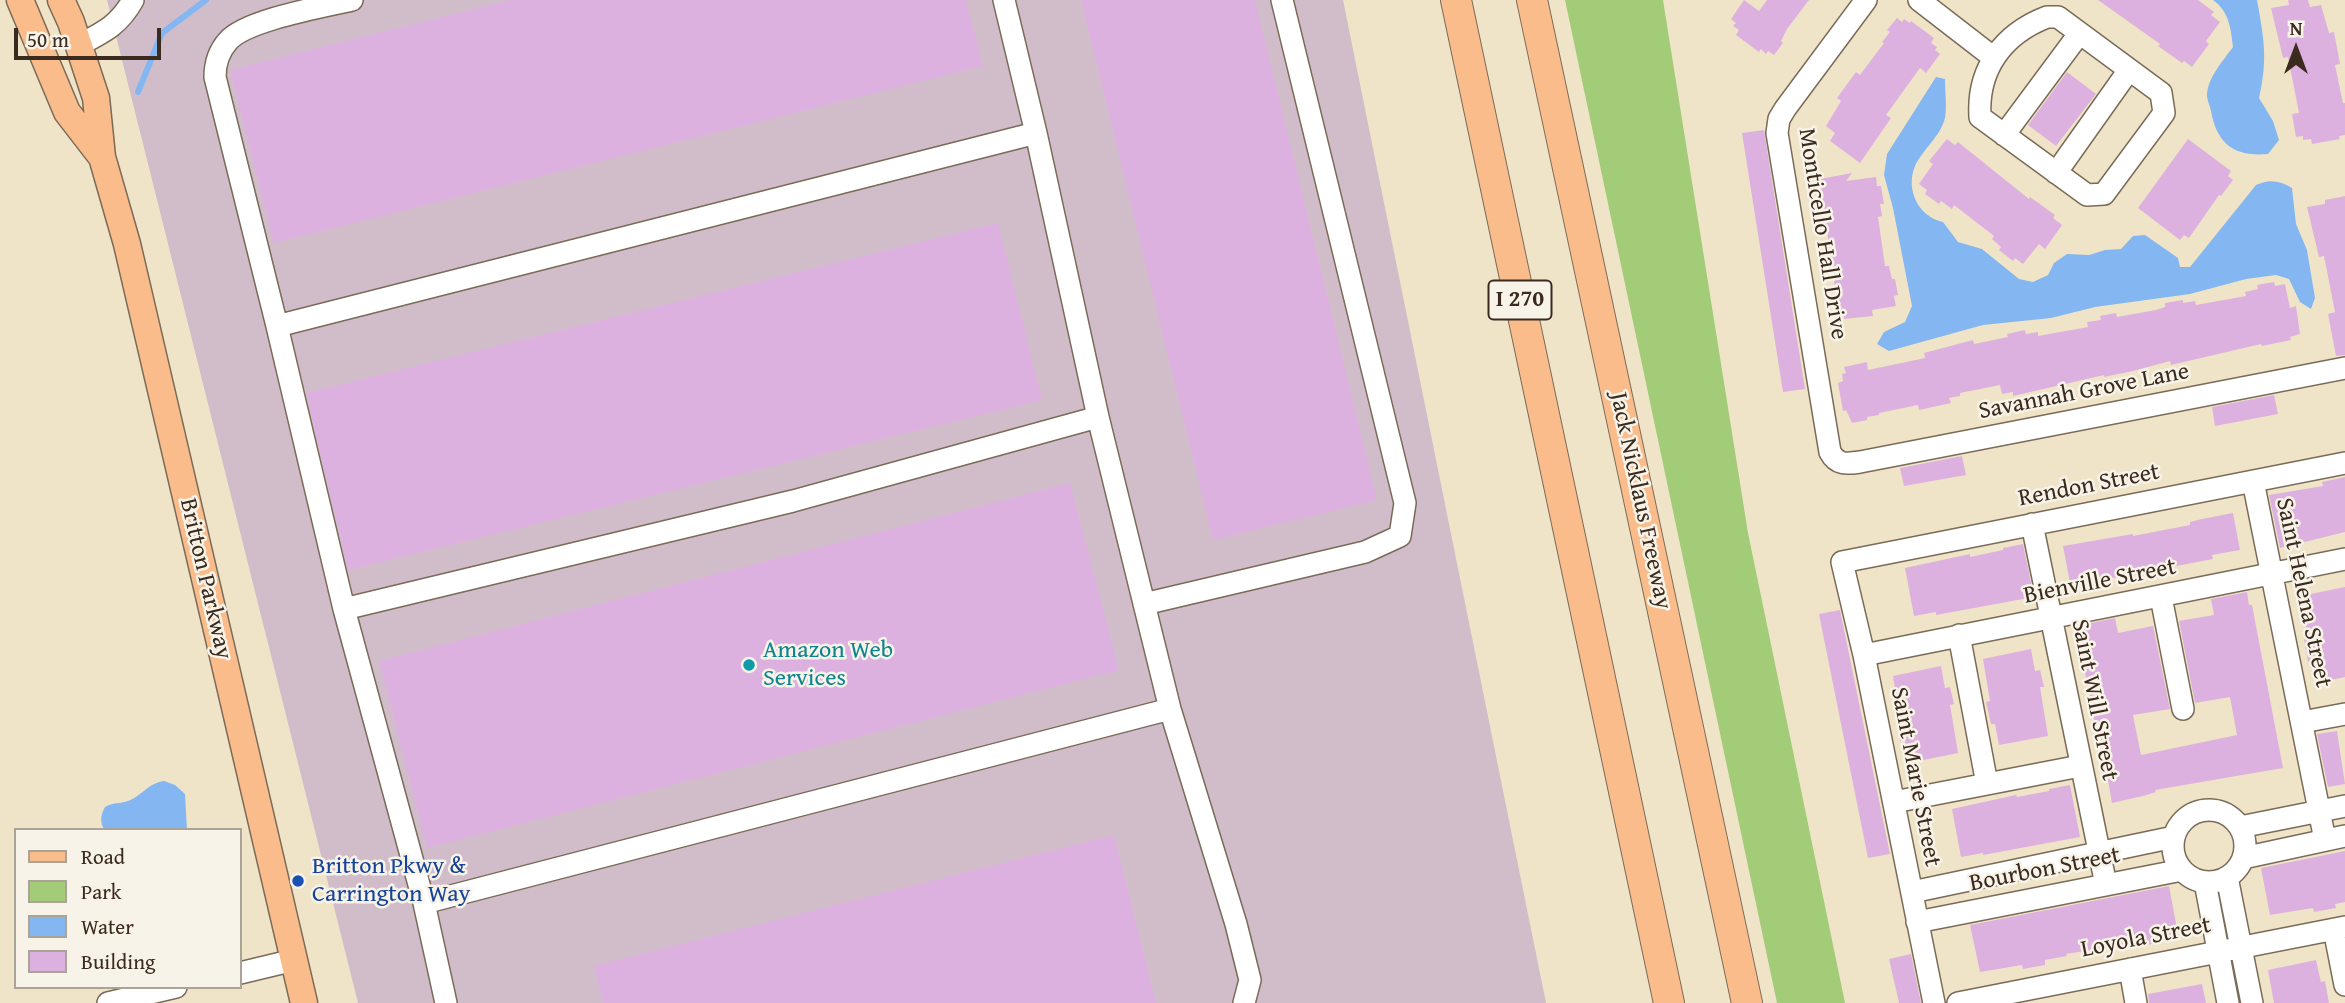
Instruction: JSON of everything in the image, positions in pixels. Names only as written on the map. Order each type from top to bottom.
[{"type":"highway","name":"I 270","points":[[1456,0],[1670,1003]]},
{"type":"highway","name":"Jack Nicklaus Freeway","points":[[1532,0],[1747,1003]]},
{"type":"main road","name":"Britton Parkway","points":[[20,0],[67,111],[102,157]]},
{"type":"main road","name":"Britton Parkway","points":[[61,0],[96,98],[102,157],[127,244],[304,1003]]},
{"type":"street","points":[[79,45],[114,26],[133,0]]},
{"type":"street","points":[[352,0],[241,30],[228,41],[215,66],[215,77],[344,609],[424,903],[446,1003]]},
{"type":"street","points":[[1004,0],[1098,417],[1170,709],[1236,923],[1250,980],[1244,1003]]},
{"type":"street","points":[[1144,604],[1365,552],[1401,536],[1405,503],[1282,0]]},
{"type":"street","name":"Monticello Hall Drive","points":[[1834,460],[1830,452],[1777,133],[1779,119],[1785,109],[1866,0]]},
{"type":"street","points":[[1919,0],[1994,58]]},
{"type":"street","points":[[2047,17],[2058,17],[2079,34],[2161,93],[2164,113],[2104,194],[2087,195],[1980,117],[1982,82],[1994,58],[2009,38],[2031,23],[2047,17]]},
{"type":"street","points":[[2004,135],[2079,34]]},
{"type":"street","points":[[2056,173],[2129,70]]},
{"type":"street","points":[[277,326],[1036,133]]},
{"type":"street","name":"Savannah Grove Lane","points":[[1834,460],[1843,464],[1860,462],[2345,368]]},
{"type":"street","points":[[344,609],[793,500],[1098,417]]},
{"type":"street","name":"Rendon Street","points":[[1842,562],[2345,463]]},
{"type":"street","name":"Saint Helena Street","points":[[2253,481],[2320,811],[2335,838]]},
{"type":"street","name":"Saint Will Street","points":[[2032,524],[2106,885]]},
{"type":"street","name":"Bienville Street","points":[[1864,655],[2345,559]]},
{"type":"street","name":"Saint Marie Street","points":[[1842,562],[1864,655],[1934,1003]]},
{"type":"street","points":[[2161,597],[2183,709]]},
{"type":"street","points":[[1959,635],[1987,784]]},
{"type":"street","points":[[424,903],[1170,709]]},
{"type":"street","points":[[2302,722],[2345,714]]},
{"type":"street","points":[[1894,802],[2080,766]]},
{"type":"street","points":[[2240,827],[2345,806]]},
{"type":"street","points":[[2215,810],[2227,814],[2240,827],[2246,845],[2244,858],[2237,869],[2227,877],[2204,882],[2192,878],[2182,870],[2176,859],[2174,837],[2188,816],[2199,811],[2215,810]]},
{"type":"street","name":"Bourbon Street","points":[[1912,892],[2174,837]]},
{"type":"street","points":[[2244,858],[2335,838]]},
{"type":"street","name":"Bourbon Street","points":[[1917,922],[2182,870]]},
{"type":"street","points":[[2227,877],[2252,1003]]},
{"type":"street","points":[[2204,882],[2228,1003]]},
{"type":"street","points":[[2340,928],[2345,985]]},
{"type":"street","name":"Loyola Street","points":[[1958,1003],[2038,995],[2130,969],[2340,928]]},
{"type":"street","points":[[242,973],[294,960]]},
{"type":"street","points":[[2130,969],[2136,1003]]},
{"type":"street","points":[[108,1003],[168,989]]},
{"type":"shaded area","points":[[107,0],[1343,0],[1546,1003],[358,1003]]},
{"type":"green space","points":[[1565,0],[1663,0],[1748,533],[1845,1003],[1777,1003]]},
{"type":"water","points":[[2213,0],[2257,0],[2264,49],[2259,98],[2273,121],[2279,140],[2268,154],[2246,153],[2229,146],[2214,122],[2207,97],[2208,88],[2217,69],[2233,47],[2226,15]]},
{"type":"water","points":[[1936,77],[1945,79],[1945,118],[1915,166],[1912,175],[1913,193],[1927,215],[1943,222],[1958,242],[1982,249],[2019,279],[2033,282],[2048,275],[2054,263],[2067,254],[2089,255],[2121,249],[2133,236],[2145,235],[2178,258],[2180,267],[2190,267],[2256,185],[2278,182],[2292,188],[2296,224],[2307,250],[2315,298],[2311,309],[2300,302],[2289,279],[2276,275],[2246,279],[2190,294],[2095,307],[2051,318],[1983,325],[1889,351],[1877,344],[1884,332],[1905,322],[1912,306],[1884,175],[1887,154]]},
{"type":"water","points":[[164,781],[175,785],[185,794],[187,828],[104,828],[101,818],[105,807],[128,801],[154,784]]},
{"type":"building","points":[[511,0],[966,0],[983,66],[274,243],[230,70]]},
{"type":"building","points":[[1081,0],[1255,0],[1377,500],[1213,540]]},
{"type":"building","points":[[1744,0],[1759,11],[1767,0],[1809,0],[1787,29],[1781,41],[1783,43],[1774,55],[1768,51],[1766,54],[1761,49],[1759,52],[1736,35],[1739,30],[1733,26],[1736,23],[1731,19]]},
{"type":"building","points":[[2098,0],[2198,0],[2214,12],[2211,15],[2220,22],[2206,41],[2209,44],[2192,67],[2158,46],[2160,44]]},
{"type":"building","points":[[2288,0],[2308,0],[2310,7],[2321,5],[2329,33],[2334,32],[2340,64],[2335,65],[2345,103],[2345,135],[2339,136],[2340,139],[2312,144],[2311,139],[2296,137],[2292,114],[2299,113],[2288,57],[2283,58],[2271,8],[2289,5]]},
{"type":"building","points":[[1897,18],[1902,22],[1904,19],[1910,23],[1911,21],[1934,38],[1931,43],[1937,47],[1935,50],[1940,54],[1926,73],[1920,68],[1886,115],[1891,118],[1860,163],[1830,141],[1835,133],[1826,126],[1841,101],[1837,98],[1856,72],[1860,75],[1884,43],[1882,42],[1890,32],[1887,30]]},
{"type":"building","points":[[2067,72],[2096,94],[2056,146],[2028,125]]},
{"type":"building","points":[[1764,130],[1805,389],[1783,392],[1742,133]]},
{"type":"building","points":[[1947,139],[1955,145],[1958,142],[2029,199],[2030,197],[2055,215],[2053,218],[2062,225],[2045,249],[2039,244],[2023,264],[2015,258],[2013,261],[1999,250],[2001,247],[1992,239],[1994,236],[1954,205],[1952,209],[1925,194],[1927,190],[1919,184],[1933,164],[1929,161]]},
{"type":"building","points":[[2188,139],[2231,171],[2228,176],[2233,180],[2189,238],[2184,235],[2180,240],[2138,208]]},
{"type":"building","points":[[1852,173],[1846,181],[1876,177],[1877,186],[1881,186],[1884,204],[1880,204],[1882,216],[1878,217],[1885,266],[1889,266],[1892,279],[1895,279],[1898,295],[1894,296],[1896,306],[1872,310],[1873,316],[1844,319],[1843,309],[1839,310],[1819,190],[1822,189],[1820,179]]},
{"type":"building","points":[[2345,196],[2345,355],[2336,356],[2328,314],[2335,312],[2324,256],[2319,257],[2307,207],[2325,204],[2325,200]]},
{"type":"building","points":[[998,223],[1042,400],[348,570],[306,393]]},
{"type":"building","points":[[2274,282],[2275,286],[2285,284],[2290,308],[2296,306],[2300,334],[2290,337],[2291,340],[2262,346],[2261,344],[2171,365],[2170,361],[2013,396],[2013,392],[2002,394],[2000,385],[1960,393],[1960,396],[1949,398],[1951,403],[1919,410],[1918,405],[1879,413],[1867,417],[1867,420],[1852,423],[1846,410],[1843,411],[1838,383],[1843,381],[1842,374],[1846,373],[1844,367],[1867,362],[1868,370],[1925,358],[1924,353],[1973,340],[1974,344],[2008,337],[2007,334],[2025,330],[2026,334],[2038,332],[2038,336],[2088,327],[2087,322],[2101,320],[2100,316],[2116,313],[2117,317],[2156,310],[2165,307],[2165,303],[2183,300],[2183,303],[2195,301],[2196,305],[2246,296],[2245,292],[2258,289],[2257,285]]},
{"type":"building","points":[[2274,395],[2278,414],[2215,426],[2212,407]]},
{"type":"building","points":[[1962,456],[1966,475],[1904,486],[1900,468]]},
{"type":"building","points":[[2345,477],[2345,532],[2280,548],[2269,495],[2323,486],[2322,482]]},
{"type":"building","name":"Amazon Web Services","points":[[1070,483],[1119,670],[427,848],[379,661]]},
{"type":"building","points":[[2233,513],[2240,550],[2212,555],[2213,559],[2097,581],[2097,578],[2070,583],[2063,546],[2190,525],[2190,522]]},
{"type":"building","points":[[2023,544],[2034,597],[1936,615],[1936,612],[1914,616],[1905,568],[1970,554],[1970,557]]},
{"type":"building","points":[[2345,587],[2345,677],[2317,683],[2313,661],[2308,662],[2304,639],[2308,639],[2301,596]]},
{"type":"building","points":[[2247,592],[2249,605],[2252,605],[2283,768],[2155,790],[2156,792],[2143,796],[2112,803],[2098,723],[2095,724],[2076,626],[2115,618],[2118,633],[2153,626],[2170,709],[2133,715],[2141,755],[2237,735],[2230,697],[2195,703],[2179,621],[2214,615],[2211,599]]},
{"type":"building","points":[[1840,610],[1890,854],[1868,858],[1819,614]]},
{"type":"building","points":[[2031,649],[2035,671],[2040,670],[2044,687],[2040,687],[2048,736],[1999,745],[1995,724],[1991,724],[1986,702],[1990,701],[1983,659]]},
{"type":"building","points":[[1941,666],[1945,688],[1950,687],[1954,704],[1950,705],[1958,753],[1909,763],[1905,741],[1900,741],[1896,720],[1900,719],[1893,676]]},
{"type":"building","points":[[2337,731],[2345,784],[2328,787],[2317,734]]},
{"type":"building","points":[[2070,785],[2080,837],[1961,857],[1952,809]]},
{"type":"building","points":[[1114,835],[1156,1003],[603,1003],[594,966]]},
{"type":"building","points":[[2345,851],[2345,902],[2335,904],[2336,908],[2314,912],[2313,908],[2270,915],[2261,868]]},
{"type":"building","points":[[2169,886],[2178,934],[2156,938],[2157,943],[2134,947],[2134,943],[2066,954],[2067,956],[2045,960],[2045,965],[2023,969],[2022,965],[1980,972],[1970,925]]},
{"type":"building","points":[[1911,954],[1921,1003],[1899,1003],[1889,959]]},
{"type":"building","points":[[2316,960],[2321,982],[2325,981],[2329,1003],[2274,1003],[2268,970]]},
{"type":"building","points":[[2202,984],[2206,1003],[2149,1003],[2148,994]]},
{"type":"waterway","points":[[138,92],[162,33],[206,0]]},
{"type":"place","name":"Amazon Web Services","points":[[749,665]]},
{"type":"place","name":"Britton Pkwy & Carrington Way","points":[[298,881]]}]
